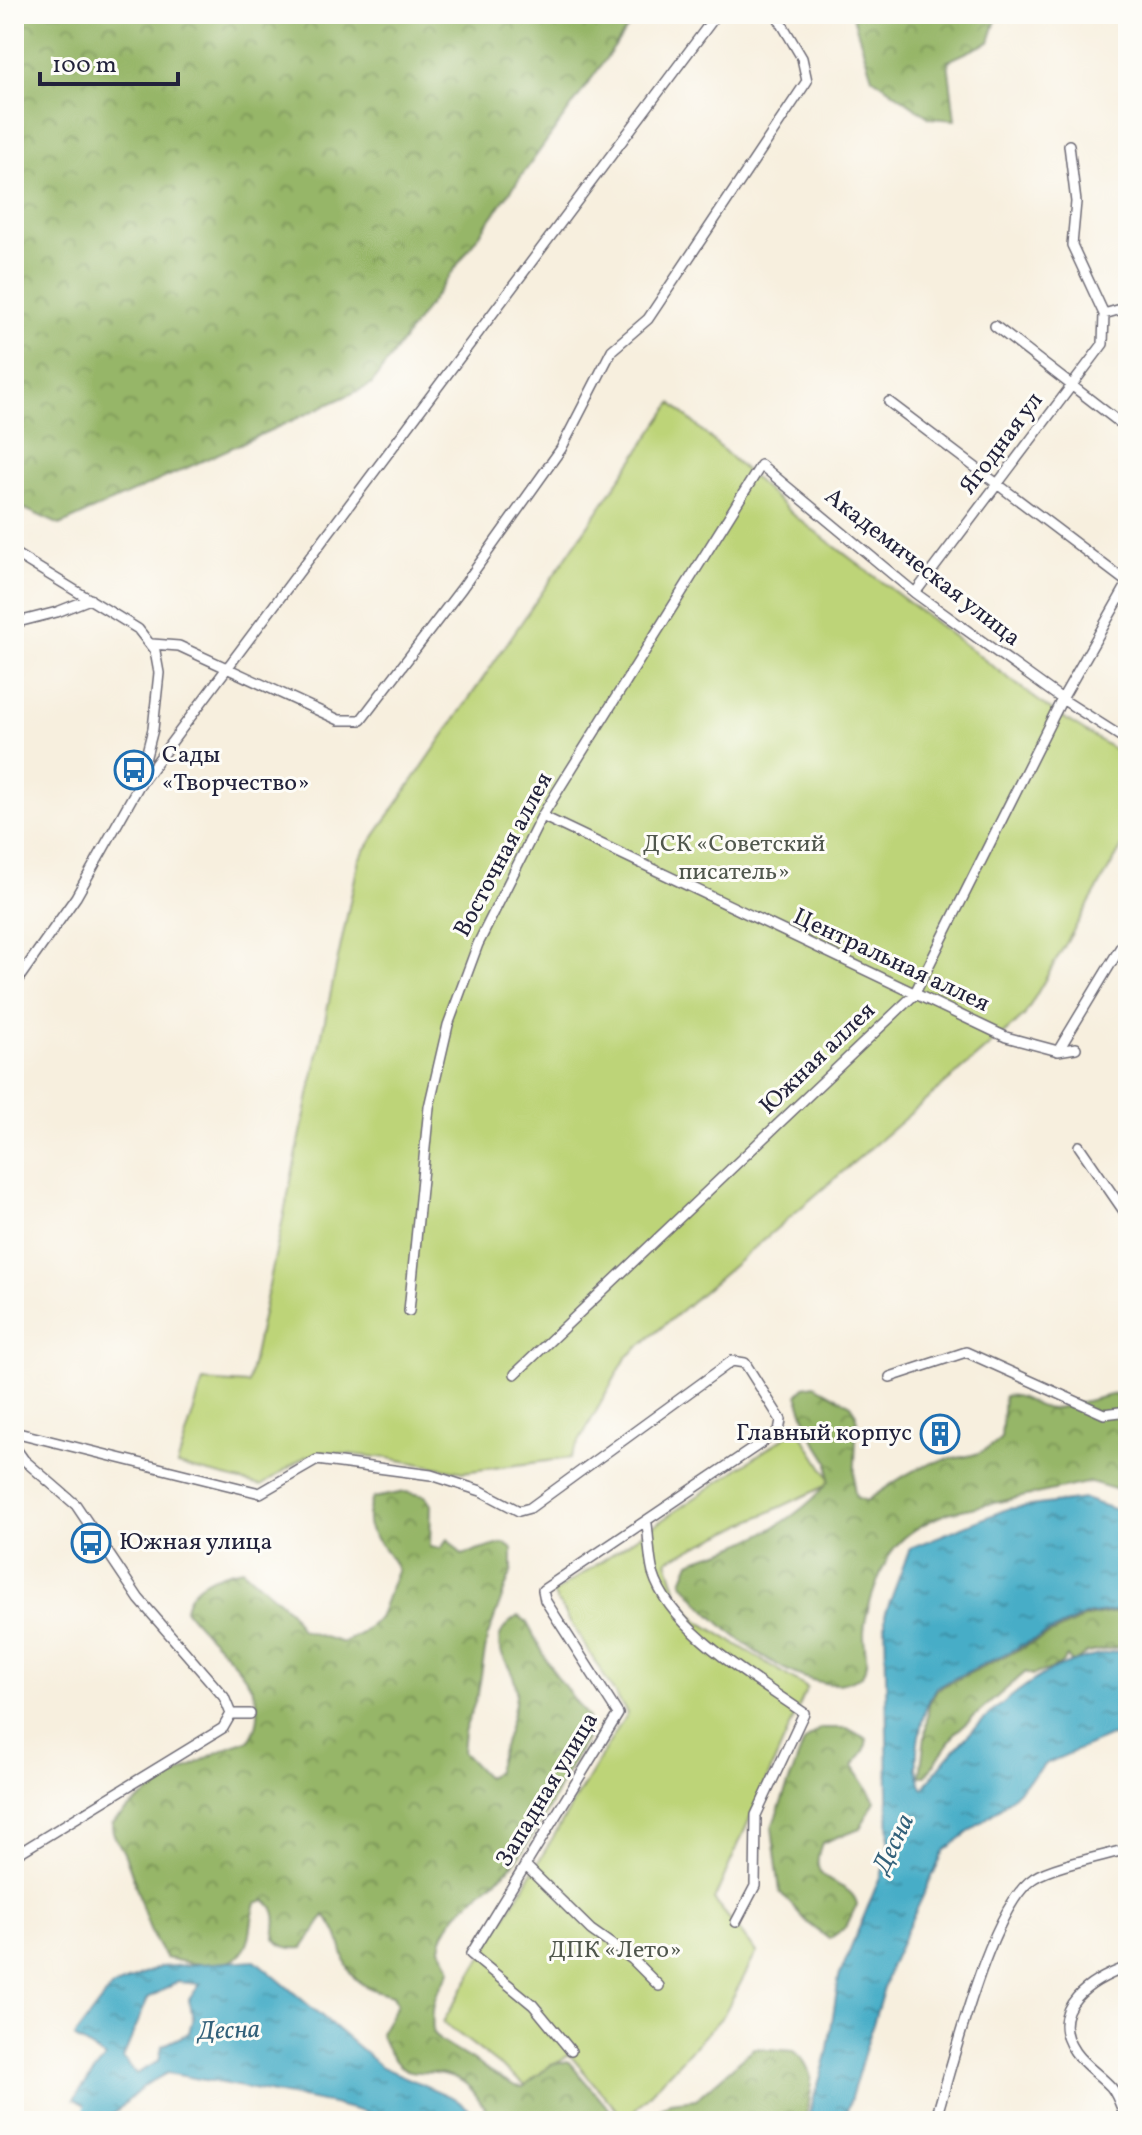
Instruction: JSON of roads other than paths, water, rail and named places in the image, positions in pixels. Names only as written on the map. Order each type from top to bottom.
[{"type":"street","points":[[14,985],[76,897],[138,787],[717,14]]},
{"type":"street","points":[[152,644],[179,646],[339,720],[361,720],[561,449],[612,350],[648,319],[793,105],[807,81],[802,58],[776,14]]},
{"type":"street","points":[[1069,145],[1076,202],[1072,245],[1104,314],[1128,307]]},
{"type":"street","name":"Ягодная ул","points":[[915,593],[1103,344],[1104,314]]},
{"type":"street","points":[[995,326],[1128,429]]},
{"type":"street","points":[[889,402],[1128,583]]},
{"type":"street","name":"Академическая улица","points":[[761,465],[915,593],[1060,703],[1128,741]]},
{"type":"street","name":"Восточная аллея","points":[[409,1311],[429,1107],[448,1025],[478,944],[542,816],[761,465]]},
{"type":"street","points":[[14,553],[138,629],[152,644],[159,673],[153,729],[138,787]]},
{"type":"street","name":"Южная аллея","points":[[515,1374],[914,995],[1060,703],[1128,583]]},
{"type":"street","points":[[14,623],[91,599]]},
{"type":"street","name":"Центральная аллея","points":[[542,816],[1006,1037],[1058,1051]]},
{"type":"street","points":[[1058,1051],[1128,935]]},
{"type":"street","points":[[1058,1051],[1076,1048]]},
{"type":"street","points":[[1079,1146],[1128,1217]]},
{"type":"street","points":[[890,1377],[966,1352],[1104,1414],[1128,1411]]},
{"type":"street","points":[[14,1432],[260,1493],[317,1460],[431,1475],[481,1491],[519,1511],[530,1508],[732,1361],[745,1363],[781,1420],[779,1431],[647,1524],[653,1573],[665,1597],[698,1636],[804,1713],[756,1815],[755,1886],[736,1922]]},
{"type":"street","points":[[14,1446],[24,1460],[76,1505],[139,1599],[224,1697],[231,1714]]},
{"type":"street","name":"Западная улица","points":[[571,2051],[533,2005],[471,1954],[618,1714],[545,1600],[543,1590],[647,1524]]},
{"type":"street","points":[[231,1714],[250,1714]]},
{"type":"street","points":[[14,1856],[223,1728],[231,1714]]},
{"type":"street","points":[[935,2121],[992,1942],[1015,1894],[1035,1876],[1128,1849]]},
{"type":"street","points":[[525,1865],[591,1930],[632,1959],[659,1986]]},
{"type":"street","points":[[1127,2121],[1113,2088],[1089,2070],[1072,2049],[1067,2031],[1067,2012],[1081,1990],[1128,1967]]},
{"type":"water","points":[[1084,1499],[1128,1514],[1128,1609],[1085,1615],[936,1687],[919,1738],[919,1779],[923,1789],[975,1728],[1006,1700],[1039,1677],[1070,1663],[1128,1649],[1128,1737],[1110,1736],[1045,1764],[1004,1805],[944,1851],[891,1964],[844,2121],[807,2121],[827,2055],[839,1977],[889,1855],[885,1615],[910,1548],[1007,1509]]},
{"type":"water","points":[[255,1960],[382,2067],[454,2098],[485,2121],[397,2121],[333,2104],[167,2073],[145,2085],[109,2118],[74,2099],[105,2058],[74,2037],[111,1988],[160,1967]],"holes":[[[178,1982],[200,1984],[188,2001],[193,2017],[189,2033],[162,2046],[159,2061],[136,2074],[123,2058],[148,1998]]]},
{"type":"waterway","name":"Десна","points":[[89,2121],[93,2107],[111,2098]]},
{"type":"place","name":"Сады «Творчество»","points":[[134,770]]},
{"type":"place","name":"Главный корпус","points":[[940,1434]]},
{"type":"place","name":"Южная улица","points":[[91,1543]]},
{"type":"park label","name":"ДСК «Советский писатель»","points":[[734,859]]},
{"type":"park label","name":"ДПК «Лето»","points":[[615,1951]]}]
